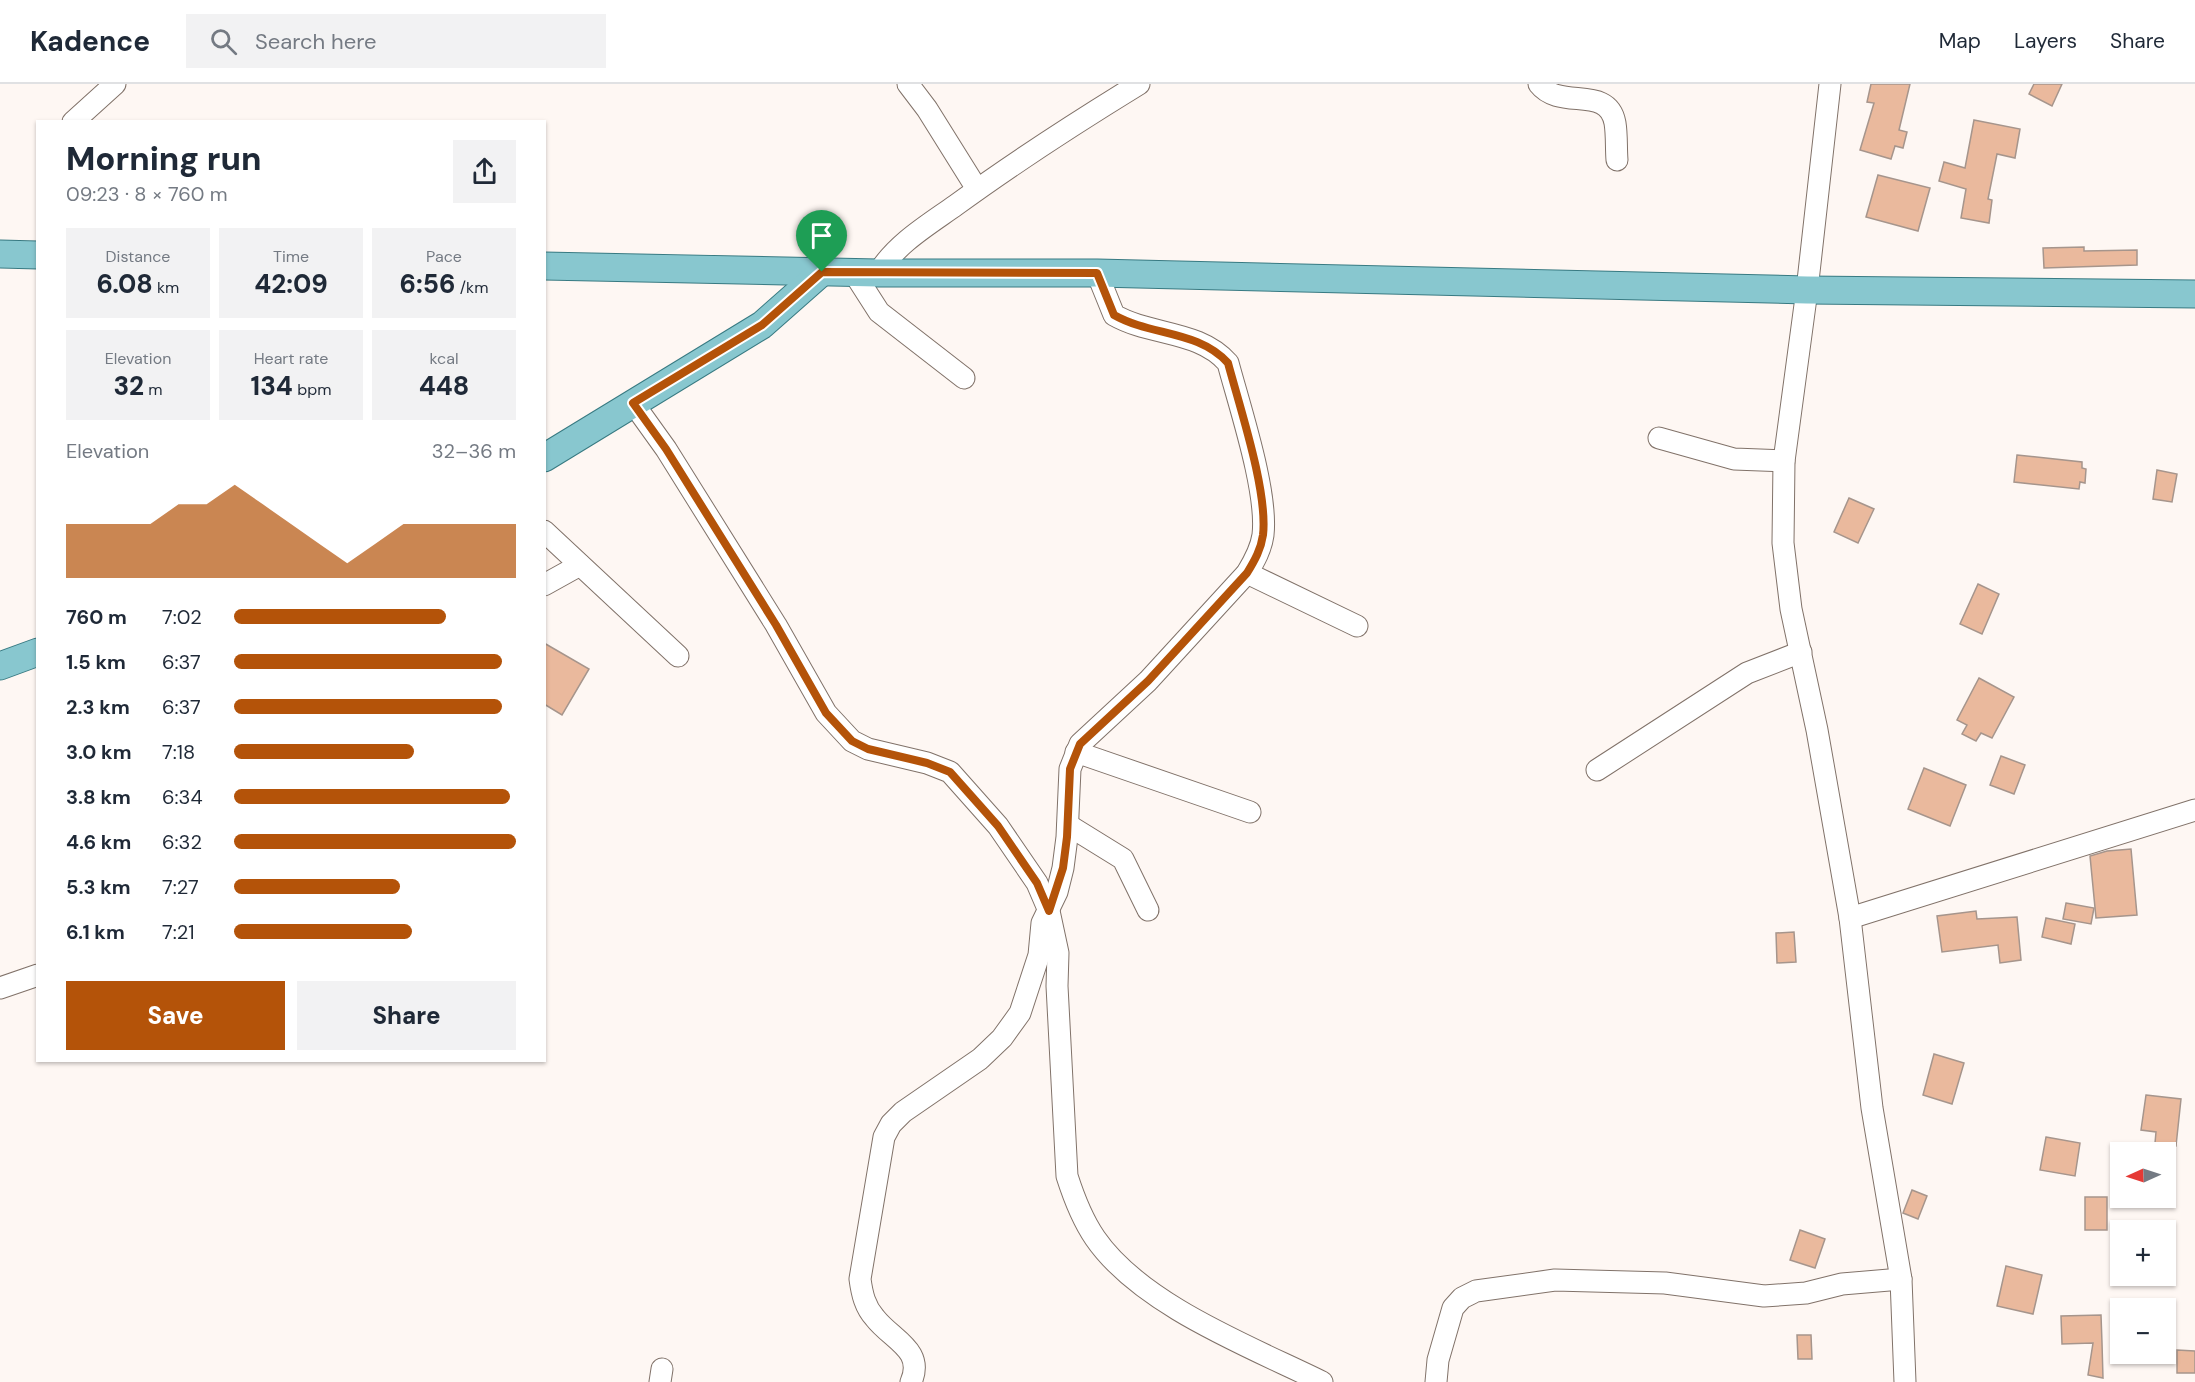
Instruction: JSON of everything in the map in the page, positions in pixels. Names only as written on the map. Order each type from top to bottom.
[{"type":"main road","points":[[0,254],[36,255]]},
{"type":"main road","points":[[546,266],[866,273],[1097,273],[1807,290],[2195,294]]},
{"type":"main road","points":[[546,457],[762,325],[822,272]]},
{"type":"main road","points":[[0,666],[36,653]]},
{"type":"street","points":[[75,120],[115,84]]},
{"type":"street","points":[[908,84],[927,109],[977,189]]},
{"type":"street","points":[[964,378],[879,312],[866,273],[977,189],[1139,84]]},
{"type":"street","points":[[1539,84],[1544,91],[1554,95],[1596,98],[1606,102],[1615,123],[1617,160]]},
{"type":"street","points":[[1830,84],[1807,290],[1784,461],[1783,543],[1791,609],[1850,918],[1872,1108],[1901,1279],[1905,1382]]},
{"type":"street","points":[[910,1382],[915,1373],[915,1360],[907,1347],[876,1320],[862,1293],[861,1279],[884,1137],[891,1124],[903,1112],[957,1077],[1002,1038],[1020,1013],[1039,955],[1041,923],[1049,911],[1063,868],[1068,825],[1070,769],[1080,744],[1148,681],[1247,573],[1258,554],[1263,533],[1262,502],[1228,363],[1217,351],[1194,340],[1137,325],[1114,315],[1097,273]]},
{"type":"street","points":[[633,403],[666,449],[776,625],[826,713],[852,741],[868,749],[927,763],[950,772],[998,826],[1037,883],[1049,911],[1058,953],[1057,986],[1067,1176],[1076,1204],[1096,1240],[1129,1275],[1205,1327],[1322,1382]]},
{"type":"street","points":[[1659,438],[1734,459],[1784,461]]},
{"type":"street","points":[[546,533],[678,656]]},
{"type":"street","points":[[546,584],[580,565]]},
{"type":"street","points":[[1247,573],[1357,626]]},
{"type":"street","points":[[1597,770],[1747,673],[1801,652]]},
{"type":"street","points":[[1076,752],[1250,812]]},
{"type":"street","points":[[1850,918],[2195,810]]},
{"type":"street","points":[[1068,825],[1124,860],[1148,909]]},
{"type":"street","points":[[0,988],[36,976]]},
{"type":"street","points":[[1436,1382],[1438,1360],[1453,1308],[1462,1298],[1476,1291],[1555,1280],[1665,1283],[1764,1296],[1806,1293],[1842,1284],[1901,1279]]},
{"type":"building","points":[[1871,84],[1910,84],[1899,130],[1907,132],[1903,148],[1895,146],[1891,159],[1860,150],[1874,103],[1867,102]]},
{"type":"building","points":[[2034,84],[2062,84],[2052,106],[2029,94]]},
{"type":"building","points":[[1974,120],[2020,129],[2015,158],[1997,154],[1988,199],[1992,200],[1989,223],[1961,218],[1966,189],[1939,181],[1944,162],[1965,168]]},
{"type":"building","points":[[1878,175],[1930,188],[1918,231],[1866,217]]},
{"type":"building","points":[[2084,247],[2084,251],[2137,250],[2137,265],[2044,268],[2043,248]]},
{"type":"building","points":[[2017,455],[2082,462],[2082,468],[2086,469],[2085,483],[2080,482],[2079,489],[2014,482]]},
{"type":"building","points":[[2157,470],[2177,474],[2172,502],[2153,499]]},
{"type":"building","points":[[1849,498],[1874,509],[1858,543],[1834,532]]},
{"type":"building","points":[[1978,584],[1999,594],[1982,634],[1960,624]]},
{"type":"building","points":[[546,644],[589,669],[562,715],[546,705]]},
{"type":"building","points":[[1979,678],[2014,697],[1992,738],[1981,733],[1976,741],[1962,734],[1967,725],[1957,720]]},
{"type":"building","points":[[2001,756],[2025,765],[2014,794],[1990,785]]},
{"type":"building","points":[[1924,768],[1966,785],[1950,826],[1908,809]]},
{"type":"building","points":[[2131,849],[2137,915],[2096,918],[2090,856],[2107,851]]},
{"type":"building","points":[[2066,903],[2094,908],[2091,924],[2063,919]]},
{"type":"building","points":[[1976,911],[1977,919],[2017,917],[2021,960],[2000,963],[1998,945],[1942,952],[1937,916]]},
{"type":"building","points":[[2046,918],[2075,924],[2071,944],[2042,937]]},
{"type":"building","points":[[1794,932],[1796,962],[1777,963],[1776,933]]},
{"type":"building","points":[[1934,1054],[1964,1063],[1952,1104],[1923,1095]]},
{"type":"building","points":[[2146,1095],[2181,1099],[2176,1146],[2176,1142],[2155,1142],[2156,1132],[2141,1130]]},
{"type":"building","points":[[2046,1137],[2080,1143],[2075,1176],[2040,1170]]},
{"type":"building","points":[[1912,1190],[1927,1196],[1918,1219],[1903,1213]]},
{"type":"building","points":[[2085,1197],[2107,1197],[2107,1230],[2085,1230]]},
{"type":"building","points":[[1800,1230],[1825,1239],[1815,1268],[1790,1260]]},
{"type":"building","points":[[2006,1266],[2042,1275],[2033,1314],[1997,1306]]},
{"type":"building","points":[[2101,1315],[2103,1378],[2088,1375],[2093,1343],[2062,1344],[2061,1316]]},
{"type":"building","points":[[1797,1335],[1811,1335],[1812,1359],[1798,1359]]},
{"type":"building","points":[[2177,1350],[2195,1351],[2195,1373],[2177,1373]]},
{"type":"route","points":[[822,272],[1097,273],[1114,315],[1137,325],[1194,340],[1217,351],[1228,363],[1262,502],[1263,533],[1258,554],[1247,573],[1148,681],[1110,713],[1080,744],[1070,769],[1069,810],[1063,868],[1049,911],[1037,883],[998,826],[950,772],[927,763],[868,749],[852,741],[826,713],[776,625],[666,449],[633,403],[762,325],[822,272]]}]
